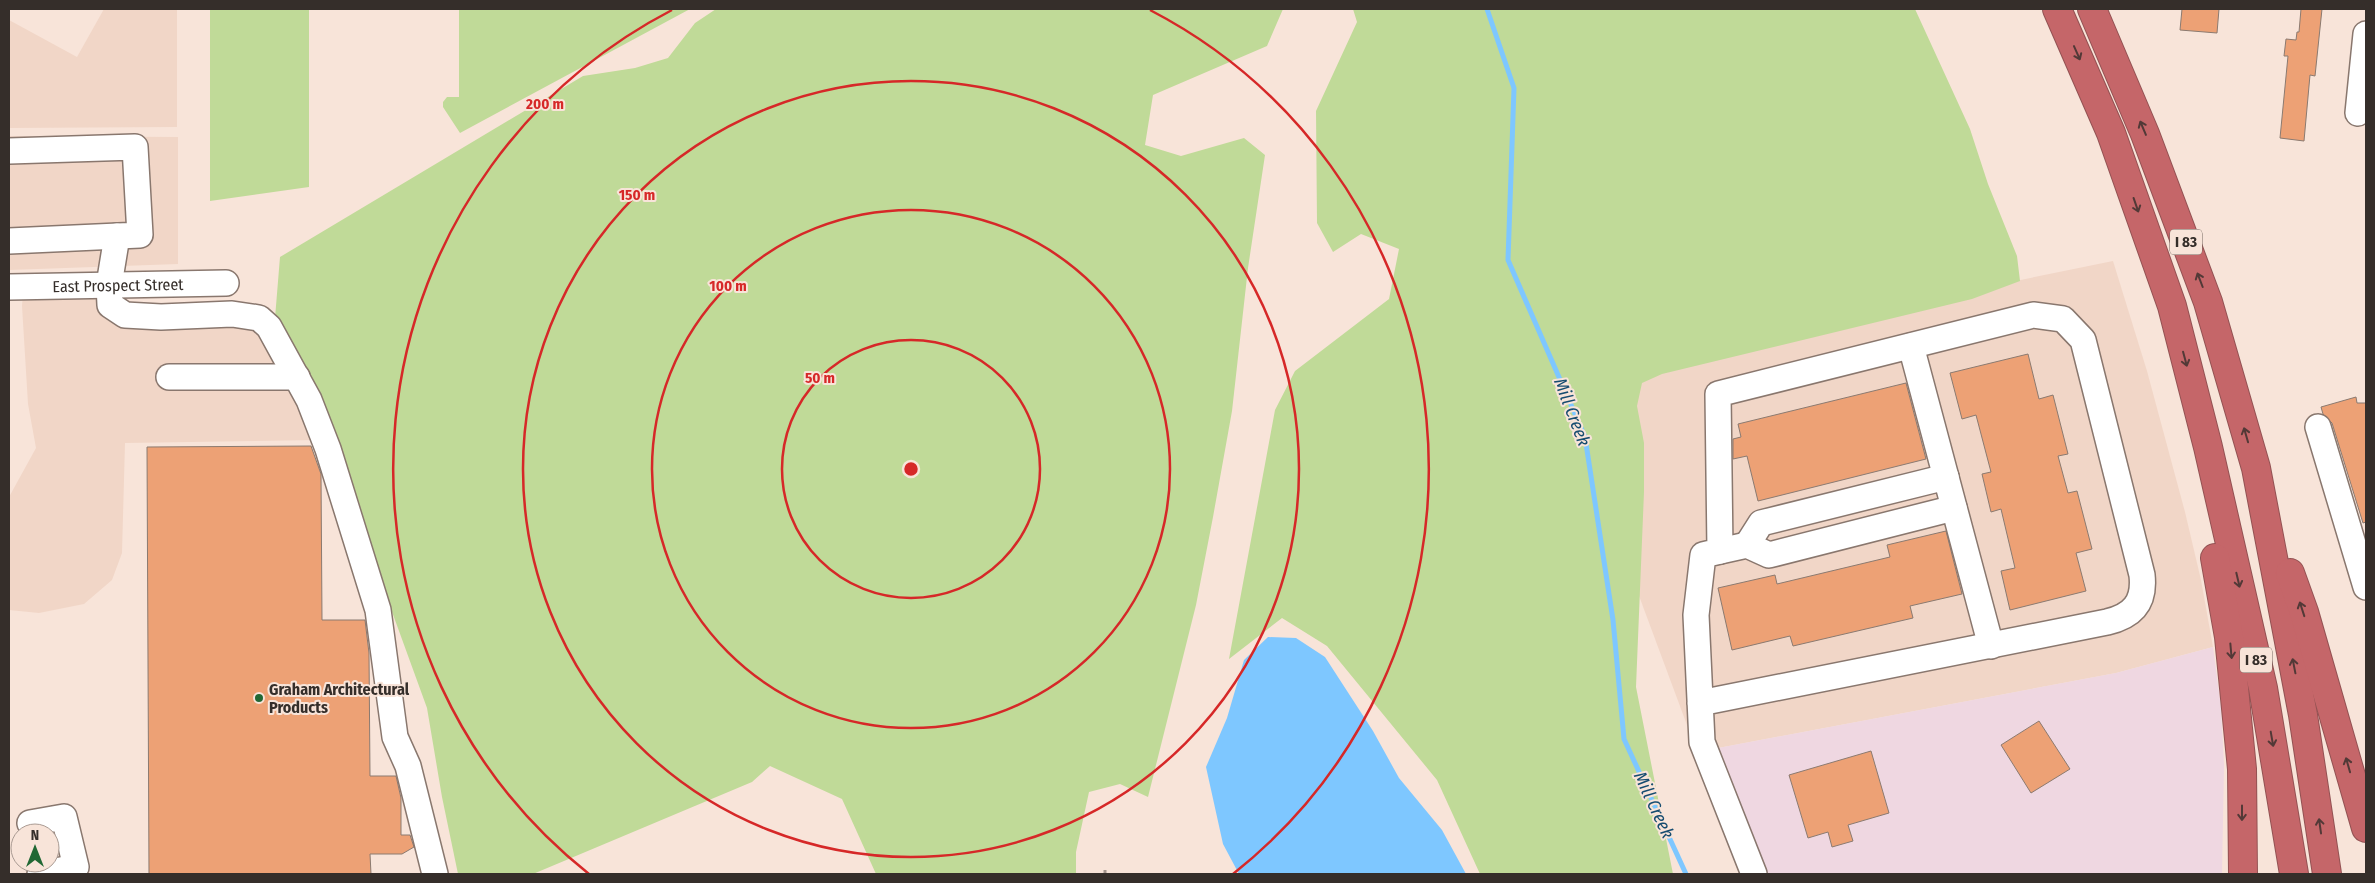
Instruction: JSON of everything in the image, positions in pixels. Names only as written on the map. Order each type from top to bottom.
[{"type":"highway","name":"I 83","points":[[2057,9],[2111,133],[2165,288],[2208,447],[2263,688],[2294,874]]},
{"type":"highway","name":"I 83","points":[[2092,9],[2146,134],[2208,302],[2259,482],[2303,715],[2327,874]]},
{"type":"highway","points":[[2208,447],[2206,506],[2230,638],[2242,769],[2242,874]]},
{"type":"highway","points":[[2259,482],[2304,612],[2366,828]]},
{"type":"street","points":[[2358,113],[2366,34]]},
{"type":"street","points":[[9,151],[135,147],[140,235],[9,241]]},
{"type":"street","points":[[117,236],[109,285],[110,305],[125,315],[162,317],[232,314],[259,318],[269,327],[309,400],[328,449],[378,610],[395,737],[408,766],[435,874]]},
{"type":"street","name":"East Prospect Street","points":[[9,287],[226,283]]},
{"type":"street","points":[[1700,703],[2120,619],[2140,601],[2144,588],[2083,340],[2063,319],[2033,315],[1718,394],[1720,551]]},
{"type":"street","points":[[1911,346],[1991,646]]},
{"type":"street","points":[[168,377],[297,377]]},
{"type":"street","points":[[2318,427],[2364,570]]},
{"type":"street","points":[[1747,545],[1761,524],[1946,477]]},
{"type":"street","points":[[1754,874],[1702,742],[1696,614],[1704,555],[1747,545],[1769,555],[1954,508]]},
{"type":"street","points":[[30,823],[64,817],[76,867],[60,870]]},
{"type":"path","points":[[1105,869],[1105,874]]},
{"type":"shaded area","points":[[104,9],[177,9],[177,127],[9,128],[9,20],[77,57]]},
{"type":"shaded area","points":[[9,136],[178,137],[178,264],[9,270]]},
{"type":"shaded area","points":[[2113,261],[2147,371],[2185,512],[2201,580],[2213,647],[2116,673],[1697,752],[1557,375]]},
{"type":"shaded area","points":[[90,292],[99,304],[241,323],[262,329],[317,440],[125,443],[122,553],[112,580],[84,604],[39,613],[9,610],[9,497],[36,448],[28,404],[22,306],[23,293]]},
{"type":"shaded area","points":[[2213,647],[2221,707],[2224,765],[2222,874],[1742,874],[1697,752],[2116,673]]},
{"type":"green space","points":[[210,9],[309,9],[309,187],[210,201]]},
{"type":"green space","points":[[459,9],[690,9],[460,133],[443,107],[443,102],[447,97],[459,97]]},
{"type":"green space","points":[[716,9],[1283,9],[1267,46],[1153,95],[1145,145],[1181,156],[1244,138],[1265,155],[1248,268],[1232,411],[1213,517],[1196,605],[1148,797],[1120,784],[1089,792],[1076,852],[1076,874],[876,874],[842,799],[770,766],[752,782],[533,874],[458,874],[442,797],[427,708],[387,598],[275,318],[280,257],[583,76],[635,68],[668,58],[695,23]]},
{"type":"green space","points":[[1353,9],[1915,9],[1970,129],[1988,184],[2017,256],[2020,281],[1972,299],[1662,374],[1642,383],[1637,406],[1644,443],[1644,492],[1636,687],[1673,874],[1480,874],[1437,780],[1327,646],[1282,618],[1229,659],[1275,410],[1295,371],[1389,299],[1399,249],[1361,234],[1333,252],[1317,223],[1316,111],[1357,22]]},
{"type":"water","points":[[1268,637],[1296,638],[1325,657],[1373,731],[1399,778],[1442,830],[1466,874],[1239,874],[1223,844],[1206,767],[1227,718],[1244,660]]},
{"type":"building","points":[[2182,9],[2219,9],[2217,33],[2180,30]]},
{"type":"building","points":[[2301,9],[2322,9],[2315,76],[2310,75],[2304,141],[2280,138],[2288,56],[2284,56],[2286,39],[2296,40],[2297,32],[2299,32]]},
{"type":"building","points":[[2028,354],[2039,399],[2053,395],[2068,454],[2058,456],[2068,493],[2077,491],[2092,549],[2076,553],[2086,591],[2010,610],[2001,571],[2015,568],[2001,509],[1991,512],[1982,474],[1991,472],[1976,415],[1962,419],[1950,373]]},
{"type":"building","points":[[1906,383],[1926,459],[1758,501],[1747,456],[1733,459],[1733,439],[1741,437],[1738,424]]},
{"type":"building","points":[[2356,397],[2357,403],[2366,403],[2366,522],[2363,523],[2332,423],[2323,414],[2321,407]]},
{"type":"building","name":"Graham Architectural Products","points":[[311,446],[321,474],[322,620],[365,620],[369,653],[370,776],[396,776],[401,798],[401,835],[410,835],[414,847],[402,854],[370,854],[371,874],[149,874],[147,447]]},
{"type":"building","points":[[1946,531],[1962,594],[1910,606],[1913,618],[1793,646],[1790,636],[1732,650],[1718,588],[1775,575],[1777,584],[1890,557],[1887,545]]},
{"type":"building","points":[[2039,721],[2070,769],[2031,793],[2001,745]]},
{"type":"building","points":[[1871,751],[1889,813],[1848,825],[1853,841],[1832,847],[1828,832],[1808,838],[1789,775]]},
{"type":"waterway","name":"Mill Creek","points":[[1487,9],[1514,88],[1508,260],[1585,437],[1613,620],[1624,739],[1686,874]]},
{"type":"place","name":"Graham Architectural Products","points":[[259,698]]}]
